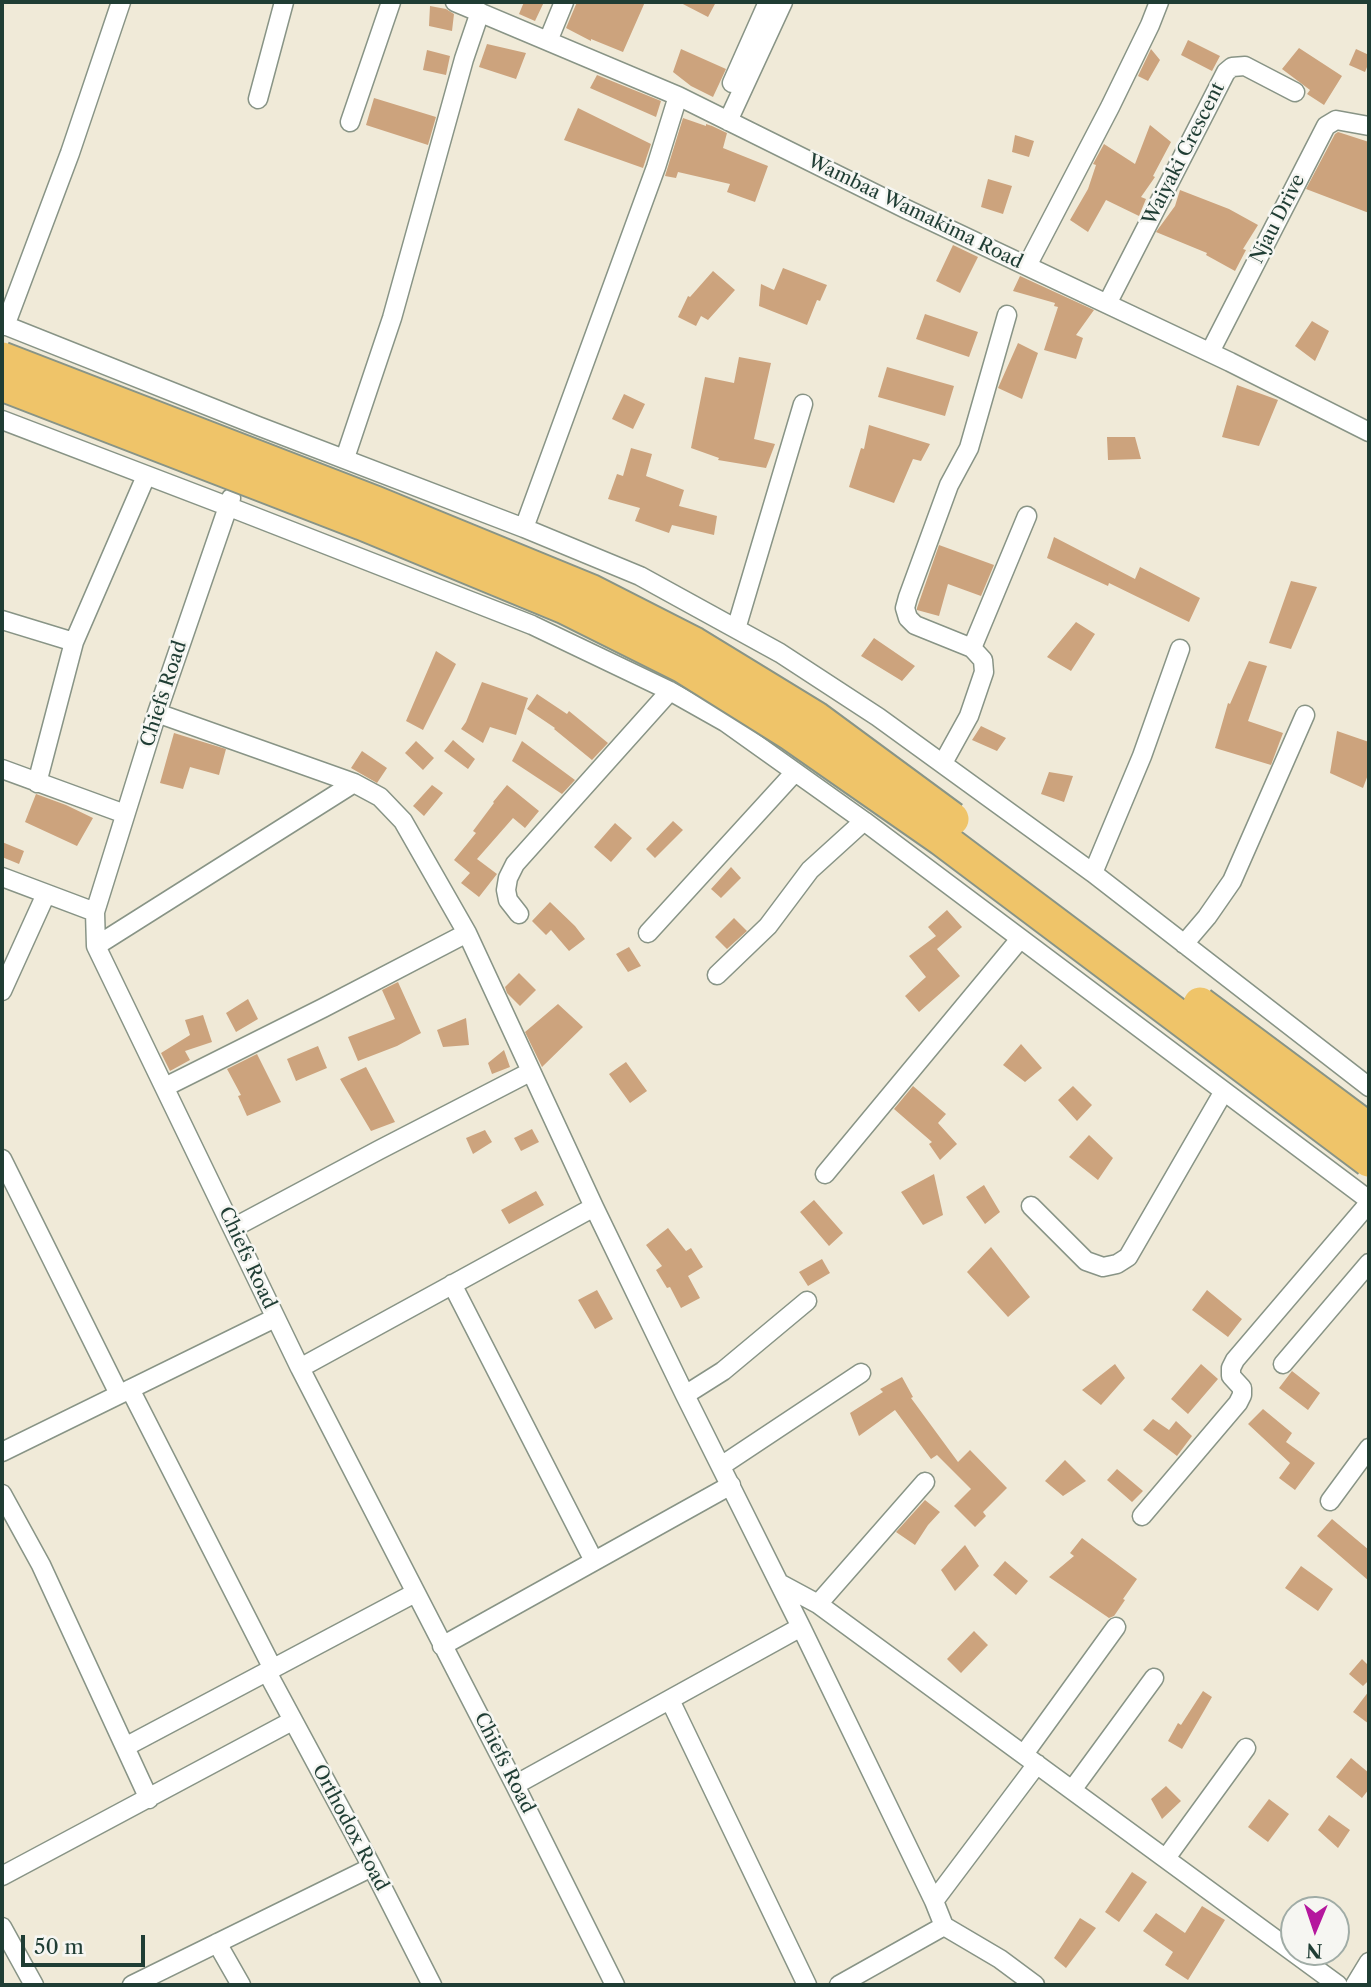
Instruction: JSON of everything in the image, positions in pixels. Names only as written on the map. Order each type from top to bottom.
[{"type":"highway","points":[[2,359],[123,388],[375,503],[590,592],[694,645],[815,718],[1369,1130]]},
{"type":"highway","points":[[10,387],[350,518],[565,607],[683,666],[790,733],[942,839],[1369,1160]]},
{"type":"street","points":[[121,2],[70,153],[4,325],[123,388],[345,458],[640,576],[780,653],[943,763],[1093,873],[1369,1087]]},
{"type":"street","points":[[258,99],[284,2]]},
{"type":"street","points":[[350,122],[391,2]]},
{"type":"street","points":[[548,41],[564,2]]},
{"type":"street","points":[[722,118],[768,2]]},
{"type":"street","points":[[722,118],[782,2]]},
{"type":"street","points":[[1027,266],[1110,107],[1159,2]]},
{"type":"street","name":"Wambaa Wamakima Road","points":[[461,3],[678,96],[1210,352],[1369,432]]},
{"type":"street","points":[[345,458],[392,318],[464,60],[480,12]]},
{"type":"street","name":"Waiyaki Crescent","points":[[1107,304],[1226,72],[1232,67],[1245,66],[1295,92]]},
{"type":"street","points":[[524,528],[651,180],[678,96]]},
{"type":"street","name":"Njau Drive","points":[[1210,352],[1326,126],[1336,120],[1369,126]]},
{"type":"street","points":[[943,763],[969,716],[984,672],[983,660],[972,648],[915,625],[908,618],[905,608],[949,485],[969,448],[1007,315]]},
{"type":"street","points":[[10,387],[3,424],[229,502],[542,630],[670,691],[724,722],[864,821],[1369,1201],[1235,1360],[1231,1376],[1242,1388],[1238,1403],[1142,1516]]},
{"type":"street","points":[[736,629],[803,404]]},
{"type":"street","points":[[37,783],[74,642],[146,475]]},
{"type":"street","name":"Chiefs Road","points":[[229,502],[157,713],[95,912],[96,946],[275,1318],[615,1985]]},
{"type":"street","points":[[972,648],[1027,516]]},
{"type":"street","points":[[2,620],[74,642]]},
{"type":"street","points":[[1093,873],[1142,756],[1180,649]]},
{"type":"street","points":[[519,914],[508,900],[506,890],[508,878],[516,864],[670,691]]},
{"type":"street","points":[[157,713],[354,783],[380,797],[403,821],[467,933],[594,1208],[802,1627],[944,1926],[1000,1959],[1035,1985]]},
{"type":"street","points":[[1184,944],[1232,881],[1305,715]]},
{"type":"street","points":[[2,769],[125,814]]},
{"type":"street","points":[[648,933],[795,772]]},
{"type":"street","points":[[96,946],[354,783]]},
{"type":"street","points":[[717,975],[768,926],[810,870],[864,821]]},
{"type":"street","points":[[2,877],[95,912]]},
{"type":"street","points":[[2,991],[46,894]]},
{"type":"street","points":[[165,1087],[467,933]]},
{"type":"street","points":[[825,1174],[1020,939]]},
{"type":"street","points":[[1137,1024],[1190,1026]]},
{"type":"street","points":[[233,1228],[530,1072]]},
{"type":"street","points":[[1031,1206],[1086,1261],[1102,1267],[1117,1264],[1128,1257],[1224,1091]]},
{"type":"street","name":"Orthodox Road","points":[[2,1159],[270,1671],[292,1721],[372,1867],[432,1985]]},
{"type":"street","points":[[300,1368],[594,1208]]},
{"type":"street","points":[[1283,1364],[1369,1263]]},
{"type":"street","points":[[452,1284],[594,1561]]},
{"type":"street","points":[[685,1395],[723,1371],[807,1301]]},
{"type":"street","points":[[2,1452],[275,1318]]},
{"type":"street","points":[[721,1466],[861,1373]]},
{"type":"street","points":[[1331,1501],[1369,1448]]},
{"type":"street","points":[[818,1604],[925,1482]]},
{"type":"street","points":[[442,1646],[731,1486]]},
{"type":"street","points":[[2,1494],[41,1565],[149,1798]]},
{"type":"street","points":[[779,1583],[818,1604],[1338,1985]]},
{"type":"street","points":[[125,1748],[415,1593]]},
{"type":"street","points":[[934,1901],[1031,1759],[1116,1626]]},
{"type":"street","points":[[515,1785],[802,1627]]},
{"type":"street","points":[[1072,1790],[1154,1678]]},
{"type":"street","points":[[670,1700],[807,1985]]},
{"type":"street","points":[[2,1876],[292,1721]]},
{"type":"street","points":[[1166,1858],[1246,1748]]},
{"type":"street","points":[[132,1985],[372,1867]]},
{"type":"street","points":[[839,1985],[944,1926]]},
{"type":"street","points":[[2,1927],[34,1985]]},
{"type":"street","points":[[217,1943],[241,1985]]},
{"type":"street","points":[[1355,1985],[1369,1962]]},
{"type":"building","points":[[524,2],[544,2],[535,21],[519,14]]},
{"type":"building","points":[[577,2],[645,2],[623,52],[591,41],[566,28]]},
{"type":"building","points":[[679,2],[716,2],[708,17]]},
{"type":"building","points":[[430,6],[446,9],[454,14],[452,31],[429,26]]},
{"type":"building","points":[[1188,40],[1220,56],[1212,71],[1181,55]]},
{"type":"building","points":[[487,44],[526,53],[516,79],[479,67]]},
{"type":"building","points":[[1299,48],[1342,76],[1324,105],[1307,94],[1310,90],[1282,69]]},
{"type":"building","points":[[681,49],[726,69],[713,97],[691,86],[673,72]]},
{"type":"building","points":[[1151,49],[1160,60],[1148,81],[1138,76]]},
{"type":"building","points":[[1356,49],[1369,55],[1365,72],[1349,65]]},
{"type":"building","points":[[427,50],[450,56],[446,75],[423,70]]},
{"type":"building","points":[[597,75],[661,101],[656,117],[590,88]]},
{"type":"building","points":[[374,98],[436,117],[428,145],[366,125]]},
{"type":"building","points":[[578,108],[651,144],[643,168],[564,140]]},
{"type":"building","points":[[683,118],[727,133],[723,148],[768,166],[755,202],[727,192],[730,184],[678,172],[676,178],[665,176]]},
{"type":"building","points":[[1150,125],[1171,142],[1153,176],[1155,177],[1141,197],[1146,199],[1139,216],[1106,200],[1088,232],[1070,220],[1088,189],[1096,165],[1093,164],[1104,144],[1135,164]]},
{"type":"building","points":[[1338,132],[1369,142],[1369,213],[1306,189]]},
{"type":"building","points":[[1015,135],[1034,141],[1029,157],[1012,152]]},
{"type":"building","points":[[988,179],[1012,186],[1003,214],[981,207]]},
{"type":"building","points":[[1180,190],[1229,209],[1258,225],[1243,249],[1246,250],[1235,271],[1206,255],[1207,253],[1156,232],[1175,206]]},
{"type":"building","points":[[953,245],[978,257],[960,293],[936,281]]},
{"type":"building","points":[[783,268],[827,285],[820,301],[817,300],[807,325],[759,306],[761,284],[774,290]]},
{"type":"building","points":[[713,271],[735,290],[708,320],[701,316],[696,326],[678,317],[688,296],[690,297]]},
{"type":"building","points":[[1020,276],[1094,310],[1076,335],[1083,338],[1076,359],[1044,350],[1058,307],[1054,306],[1055,303],[1013,291]]},
{"type":"building","points":[[925,314],[978,332],[969,357],[916,339]]},
{"type":"building","points":[[1312,321],[1329,331],[1315,361],[1295,346]]},
{"type":"building","points":[[1018,343],[1038,353],[1022,399],[998,388]]},
{"type":"building","points":[[739,357],[771,363],[754,439],[775,444],[766,468],[718,460],[719,458],[691,448],[705,377],[734,383]]},
{"type":"building","points":[[887,367],[954,386],[945,416],[878,397]]},
{"type":"building","points":[[1237,385],[1278,400],[1259,446],[1222,437]]},
{"type":"building","points":[[624,394],[645,404],[633,429],[612,419]]},
{"type":"building","points":[[869,425],[930,444],[921,461],[913,459],[894,503],[849,487],[861,448],[864,449]]},
{"type":"building","points":[[1107,437],[1135,437],[1141,459],[1108,460]]},
{"type":"building","points":[[631,448],[652,454],[646,476],[684,490],[679,506],[717,516],[714,535],[672,525],[669,533],[635,521],[640,508],[608,499],[617,474],[623,476]]},
{"type":"building","points":[[1054,537],[1135,579],[1140,567],[1200,598],[1189,622],[1109,583],[1108,586],[1047,558]]},
{"type":"building","points":[[939,545],[994,565],[981,596],[948,584],[939,616],[917,608]]},
{"type":"building","points":[[1291,581],[1317,587],[1291,649],[1269,643]]},
{"type":"building","points":[[1076,622],[1095,634],[1071,671],[1047,657]]},
{"type":"building","points":[[874,638],[915,666],[902,681],[861,656]]},
{"type":"building","points":[[436,651],[456,664],[423,730],[406,721]]},
{"type":"building","points":[[1249,661],[1267,666],[1248,721],[1283,733],[1271,765],[1215,748],[1228,703],[1230,704]]},
{"type":"building","points":[[482,682],[528,698],[516,735],[490,727],[483,743],[461,729]]},
{"type":"building","points":[[537,694],[567,714],[569,711],[608,743],[592,760],[555,728],[527,709]]},
{"type":"building","points":[[981,726],[1006,738],[997,751],[972,740]]},
{"type":"building","points":[[1337,731],[1369,742],[1369,772],[1363,788],[1330,773]]},
{"type":"building","points":[[174,733],[226,749],[219,775],[190,767],[183,789],[160,783]]},
{"type":"building","points":[[453,740],[475,759],[468,769],[444,751]]},
{"type":"building","points":[[416,741],[434,758],[423,770],[405,753]]},
{"type":"building","points":[[522,741],[575,780],[562,794],[512,761]]},
{"type":"building","points":[[362,751],[387,768],[377,783],[351,768]]},
{"type":"building","points":[[1049,772],[1073,776],[1064,802],[1041,794]]},
{"type":"building","points":[[432,785],[443,793],[424,816],[413,806]]},
{"type":"building","points":[[507,785],[539,811],[525,828],[513,818],[477,859],[497,874],[479,897],[461,883],[470,873],[454,860],[476,833],[473,831]]},
{"type":"building","points":[[36,794],[93,818],[77,846],[25,822]]},
{"type":"building","points":[[673,821],[683,830],[655,858],[646,849]]},
{"type":"building","points":[[615,823],[632,838],[611,862],[594,847]]},
{"type":"building","points":[[2,842],[24,851],[19,864],[2,857]]},
{"type":"building","points":[[731,867],[741,878],[721,898],[711,889]]},
{"type":"building","points":[[550,902],[585,939],[569,951],[551,930],[546,935],[532,921]]},
{"type":"building","points":[[947,910],[962,927],[937,949],[960,976],[919,1012],[905,996],[926,977],[909,956],[936,936],[928,927]]},
{"type":"building","points":[[734,918],[747,931],[727,949],[715,937]]},
{"type":"building","points":[[629,947],[641,966],[628,972],[616,954]]},
{"type":"building","points":[[519,973],[536,990],[520,1006],[507,993],[505,987]]},
{"type":"building","points":[[398,982],[421,1033],[397,1046],[358,1061],[348,1037],[395,1019],[382,990]]},
{"type":"building","points":[[248,999],[258,1019],[236,1032],[226,1013]]},
{"type":"building","points":[[558,1004],[583,1027],[542,1067],[525,1032]]},
{"type":"building","points":[[203,1015],[212,1042],[185,1051],[190,1060],[170,1071],[161,1053],[190,1035],[185,1020]]},
{"type":"building","points":[[466,1018],[469,1045],[443,1047],[437,1030]]},
{"type":"building","points":[[1021,1044],[1042,1068],[1025,1082],[1003,1065]]},
{"type":"building","points":[[318,1046],[327,1068],[296,1081],[287,1059]]},
{"type":"building","points":[[504,1050],[510,1067],[492,1074],[488,1063]]},
{"type":"building","points":[[257,1054],[281,1102],[247,1116],[238,1096],[241,1095],[227,1069]]},
{"type":"building","points":[[626,1062],[647,1091],[630,1103],[609,1074]]},
{"type":"building","points":[[366,1067],[395,1122],[371,1131],[340,1079]]},
{"type":"building","points":[[913,1086],[946,1114],[938,1123],[957,1144],[940,1160],[929,1144],[932,1142],[894,1109]]},
{"type":"building","points":[[1073,1086],[1092,1105],[1077,1121],[1058,1100]]},
{"type":"building","points":[[532,1129],[539,1142],[521,1151],[514,1138]]},
{"type":"building","points":[[485,1130],[492,1142],[473,1154],[466,1138]]},
{"type":"building","points":[[1089,1135],[1113,1158],[1098,1180],[1069,1157]]},
{"type":"building","points":[[934,1174],[943,1215],[923,1225],[901,1192]]},
{"type":"building","points":[[984,1185],[1000,1212],[985,1224],[966,1197]]},
{"type":"building","points":[[536,1191],[544,1205],[509,1224],[501,1210]]},
{"type":"building","points":[[814,1200],[843,1233],[829,1246],[800,1212]]},
{"type":"building","points":[[668,1228],[686,1251],[691,1248],[703,1267],[688,1276],[700,1298],[681,1308],[670,1287],[667,1288],[656,1270],[662,1266],[646,1245]]},
{"type":"building","points":[[991,1247],[1030,1297],[1008,1317],[967,1272]]},
{"type":"building","points":[[822,1259],[830,1273],[808,1286],[799,1272]]},
{"type":"building","points":[[597,1290],[613,1319],[595,1329],[578,1300]]},
{"type":"building","points":[[1207,1290],[1242,1319],[1228,1337],[1192,1310]]},
{"type":"building","points":[[1115,1364],[1125,1378],[1101,1405],[1082,1390]]},
{"type":"building","points":[[1201,1364],[1218,1379],[1188,1414],[1171,1399]]},
{"type":"building","points":[[1292,1371],[1320,1393],[1308,1410],[1279,1388]]},
{"type":"building","points":[[902,1377],[913,1397],[911,1398],[958,1462],[970,1450],[1007,1488],[983,1512],[986,1516],[975,1527],[954,1506],[971,1489],[937,1455],[931,1459],[895,1410],[859,1436],[850,1413],[883,1392],[880,1389]]},
{"type":"building","points":[[1263,1409],[1292,1433],[1286,1442],[1315,1463],[1295,1490],[1279,1478],[1290,1463],[1248,1424]]},
{"type":"building","points":[[1153,1419],[1169,1430],[1176,1421],[1192,1436],[1177,1456],[1143,1430]]},
{"type":"building","points":[[1065,1460],[1086,1481],[1063,1496],[1045,1481]]},
{"type":"building","points":[[1117,1469],[1143,1491],[1132,1502],[1107,1480]]},
{"type":"building","points":[[925,1500],[940,1512],[915,1545],[896,1532]]},
{"type":"building","points":[[1332,1519],[1369,1550],[1369,1581],[1317,1536]]},
{"type":"building","points":[[1082,1538],[1137,1579],[1114,1616],[1109,1618],[1049,1577],[1074,1556],[1070,1553]]},
{"type":"building","points":[[965,1545],[979,1566],[955,1591],[941,1570]]},
{"type":"building","points":[[1005,1561],[1028,1581],[1016,1595],[993,1575]]},
{"type":"building","points":[[1301,1566],[1333,1589],[1318,1611],[1285,1588]]},
{"type":"building","points":[[974,1631],[988,1645],[961,1673],[947,1659]]},
{"type":"building","points":[[1362,1659],[1369,1666],[1369,1680],[1363,1686],[1349,1674]]},
{"type":"building","points":[[1203,1691],[1212,1697],[1182,1749],[1168,1741],[1178,1723],[1181,1725]]},
{"type":"building","points":[[1369,1691],[1369,1724],[1353,1712]]},
{"type":"building","points":[[1351,1758],[1369,1773],[1369,1789],[1362,1798],[1336,1777]]},
{"type":"building","points":[[1166,1786],[1181,1801],[1162,1819],[1151,1799]]},
{"type":"building","points":[[1269,1799],[1289,1814],[1268,1842],[1248,1827]]},
{"type":"building","points":[[1329,1815],[1350,1830],[1338,1848],[1318,1830]]},
{"type":"building","points":[[1132,1872],[1147,1882],[1119,1922],[1105,1912]]},
{"type":"building","points":[[1202,1906],[1225,1920],[1188,1980],[1165,1965],[1173,1952],[1143,1931],[1156,1913],[1185,1933]]},
{"type":"building","points":[[1080,1918],[1096,1928],[1066,1968],[1054,1958]]}]
